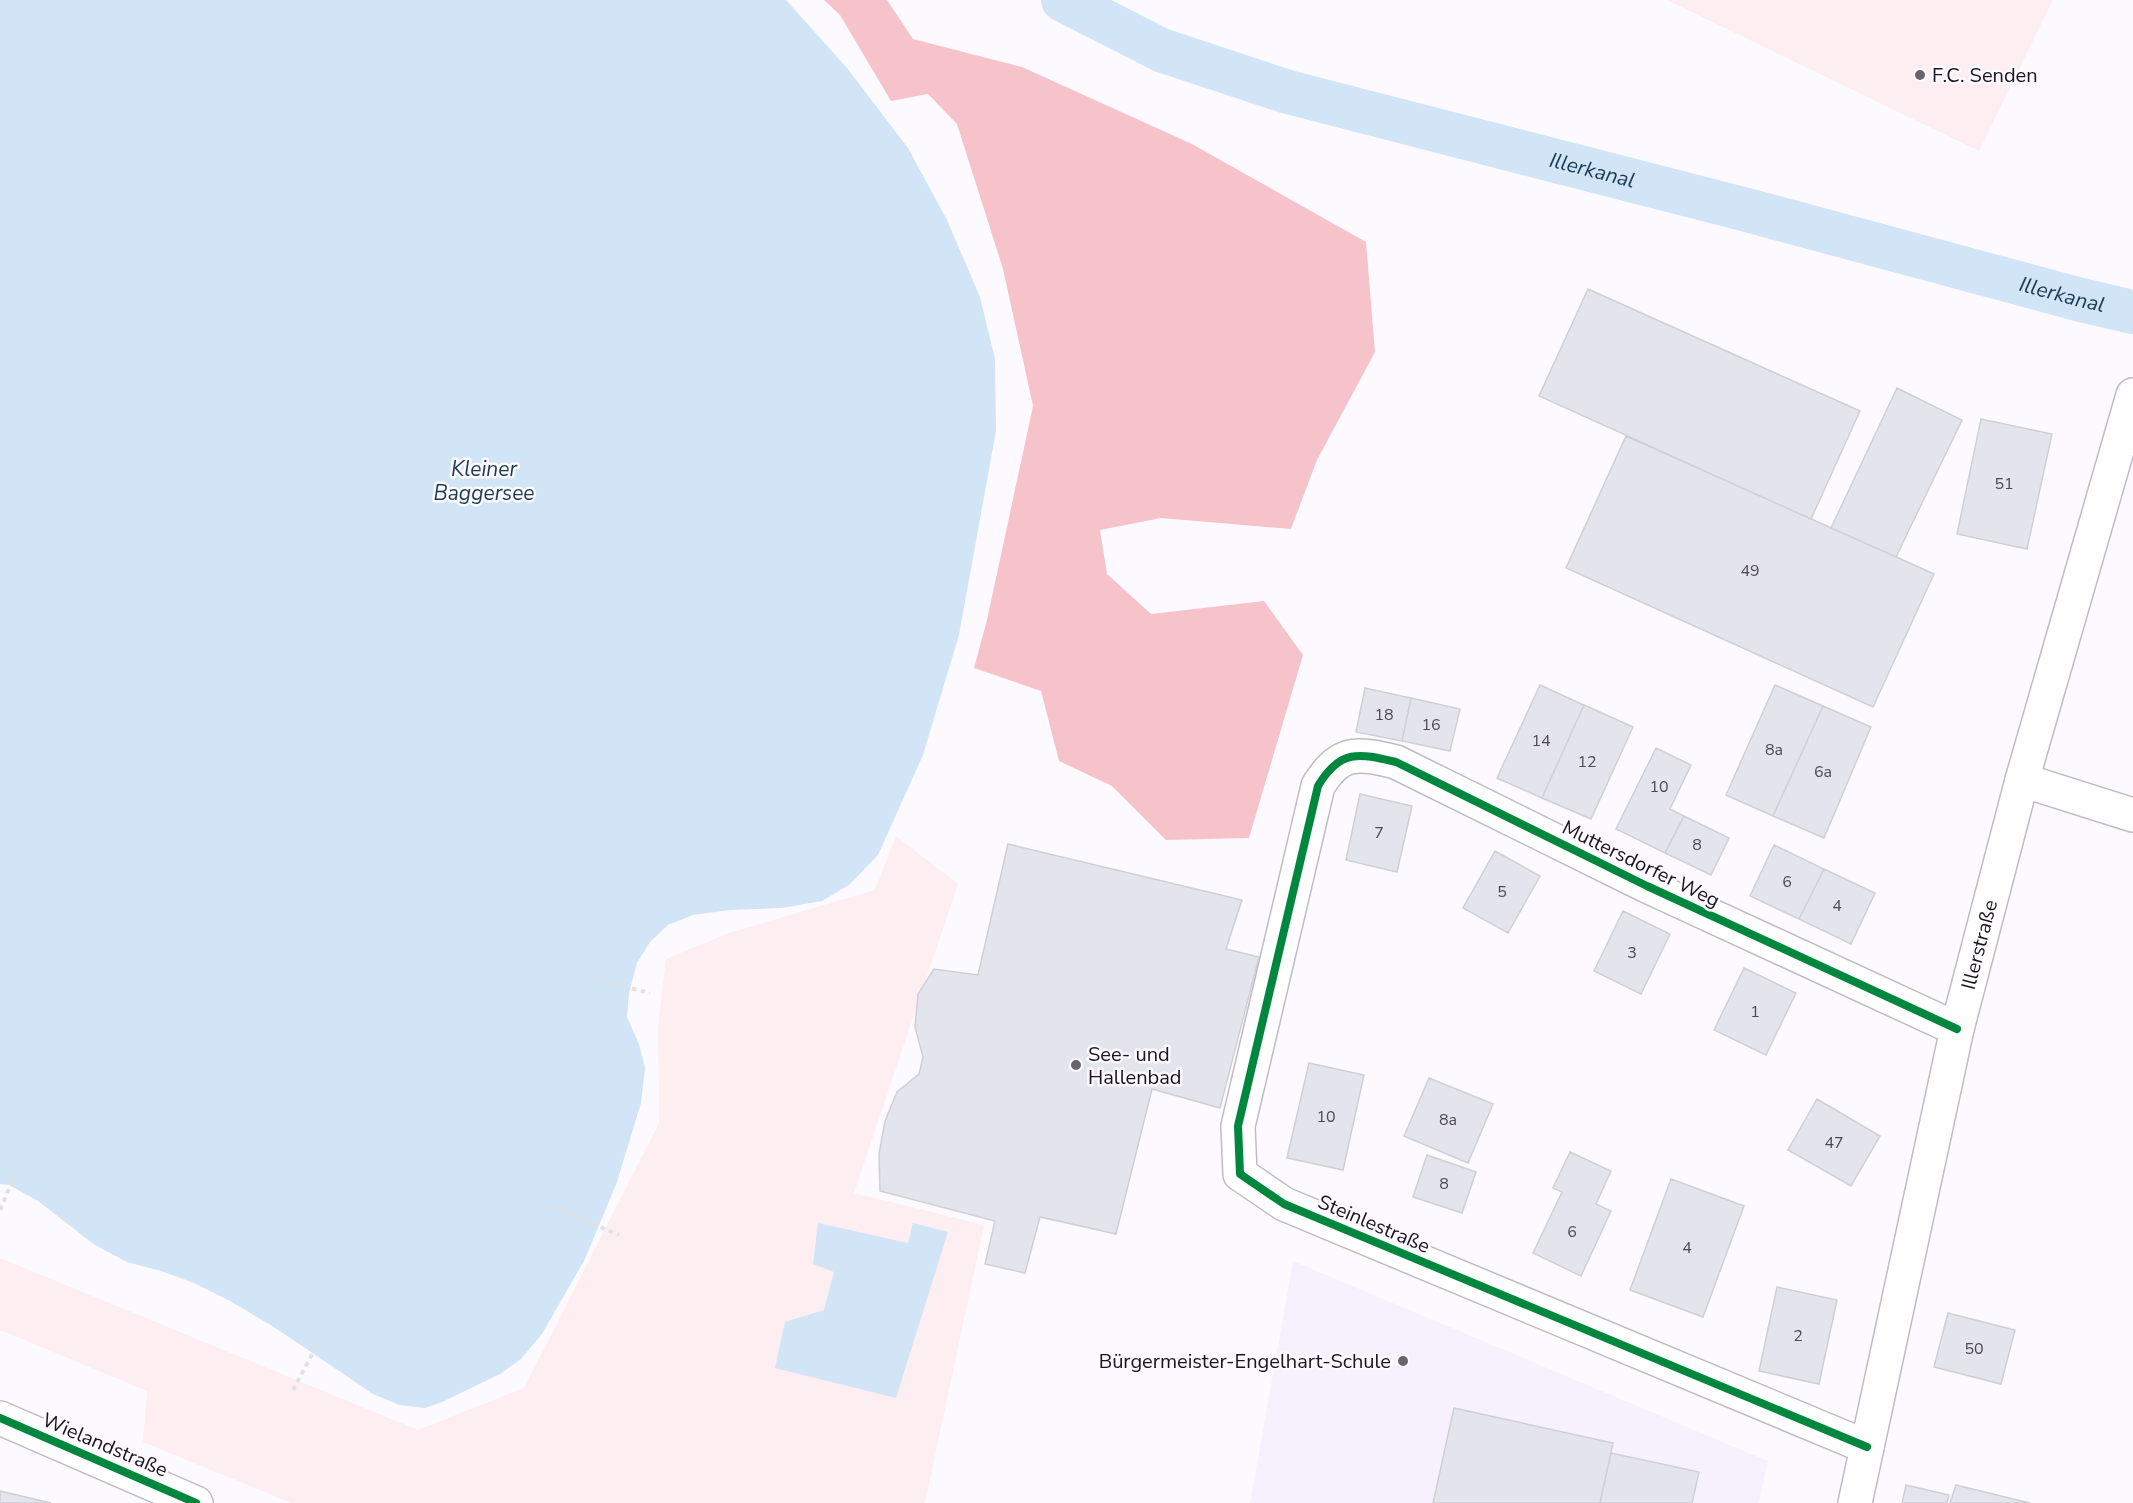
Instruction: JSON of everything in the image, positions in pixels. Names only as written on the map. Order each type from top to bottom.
[{"type":"street","name":"Illerstraße","points":[[1856,1503],[1958,1029],[2022,780],[2133,395]]},
{"type":"street","name":"Muttersdorfer Weg","points":[[1318,786],[1328,770],[1344,758],[1370,756],[1396,762],[1647,886],[1958,1029]]},
{"type":"street","points":[[2022,780],[2133,815]]},
{"type":"street","name":"Steinlestraße","points":[[1318,786],[1238,1126],[1240,1174],[1284,1204],[1867,1447]]},
{"type":"street","name":"Wielandstraße","points":[[0,1418],[163,1496],[196,1503]]},
{"type":"path","points":[[597,980],[650,993]]},
{"type":"path","points":[[0,1210],[17,1170]]},
{"type":"path","points":[[551,1206],[619,1234]]},
{"type":"path","points":[[293,1390],[323,1334]]},
{"type":"shaded area","points":[[824,0],[887,0],[913,39],[1022,67],[1192,144],[1366,242],[1375,352],[1317,460],[1291,529],[1161,518],[1100,530],[1107,574],[1151,614],[1264,601],[1303,655],[1249,838],[1166,840],[1112,786],[1059,761],[1041,691],[974,668],[987,620],[1033,406],[1003,269],[957,124],[928,94],[891,101],[840,15]]},
{"type":"shaded area","name":"F.C. Senden","points":[[1667,0],[2053,0],[1979,151]]},
{"type":"shaded area","points":[[896,836],[958,884],[854,1193],[984,1225],[925,1503],[291,1503],[143,1442],[147,1391],[0,1330],[0,1258],[418,1430],[524,1388],[659,1123],[658,1026],[666,959],[729,933],[875,890]]},
{"type":"shaded area","name":"Bürgermeister-Engelhart-Schule","points":[[1293,1261],[1768,1461],[1759,1503],[1250,1503]]},
{"type":"water","name":"Kleiner Baggersee","points":[[0,0],[786,0],[847,68],[908,148],[947,220],[980,297],[995,359],[996,431],[959,635],[923,755],[878,855],[849,885],[822,901],[782,908],[730,910],[693,915],[668,925],[650,942],[637,963],[629,993],[627,1017],[639,1044],[645,1068],[641,1103],[617,1182],[585,1259],[542,1334],[521,1359],[500,1374],[425,1408],[399,1405],[373,1394],[277,1329],[232,1302],[194,1283],[127,1262],[95,1245],[38,1201],[9,1185],[0,1184]]},
{"type":"water","points":[[818,1223],[908,1243],[913,1223],[948,1232],[896,1398],[775,1368],[785,1322],[824,1310],[834,1272],[813,1264]]},
{"type":"building","points":[[1588,289],[1860,411],[1811,519],[1539,396]]},
{"type":"building","points":[[1897,388],[1962,420],[1896,557],[1831,528]]},
{"type":"building","points":[[1981,419],[2052,434],[2027,549],[1957,534]]},
{"type":"building","points":[[1626,436],[1934,574],[1873,707],[1566,568]]},
{"type":"building","points":[[1540,685],[1584,705],[1542,798],[1497,778]]},
{"type":"building","points":[[1775,685],[1823,706],[1773,816],[1726,795]]},
{"type":"building","points":[[1365,688],[1411,698],[1402,741],[1356,732]]},
{"type":"building","points":[[1411,698],[1460,709],[1450,751],[1402,741]]},
{"type":"building","points":[[1584,705],[1633,727],[1591,819],[1542,798]]},
{"type":"building","points":[[1823,706],[1871,727],[1824,838],[1773,816]]},
{"type":"building","points":[[1656,748],[1691,765],[1670,809],[1684,816],[1665,853],[1616,829]]},
{"type":"building","points":[[1360,794],[1412,806],[1397,872],[1346,860]]},
{"type":"building","points":[[1684,816],[1729,838],[1711,875],[1665,853]]},
{"type":"building","name":"See- und Hallenbad","points":[[1008,844],[1242,900],[1226,949],[1259,957],[1220,1108],[1152,1089],[1116,1234],[1040,1217],[1025,1273],[985,1264],[995,1221],[880,1191],[879,1154],[885,1121],[897,1092],[919,1074],[923,1057],[915,1027],[918,994],[934,969],[978,975]]},
{"type":"building","points":[[1774,845],[1824,869],[1799,919],[1750,896]]},
{"type":"building","points":[[1495,851],[1540,876],[1508,933],[1463,908]]},
{"type":"building","points":[[1824,869],[1875,893],[1851,944],[1799,919]]},
{"type":"building","points":[[1623,911],[1670,934],[1641,994],[1594,971]]},
{"type":"building","points":[[1744,968],[1796,993],[1766,1055],[1714,1030]]},
{"type":"building","points":[[1309,1063],[1364,1075],[1343,1170],[1287,1158]]},
{"type":"building","points":[[1429,1078],[1493,1104],[1468,1163],[1404,1136]]},
{"type":"building","points":[[1817,1099],[1880,1136],[1851,1186],[1788,1150]]},
{"type":"building","points":[[1570,1152],[1611,1171],[1596,1204],[1611,1211],[1581,1276],[1533,1253],[1562,1192],[1553,1188]]},
{"type":"building","points":[[1427,1155],[1476,1172],[1462,1213],[1413,1197]]},
{"type":"building","points":[[1671,1179],[1744,1206],[1703,1317],[1630,1290]]},
{"type":"building","points":[[1777,1287],[1837,1300],[1819,1384],[1759,1371]]},
{"type":"building","points":[[1948,1313],[2015,1330],[2001,1384],[1934,1367]]},
{"type":"building","points":[[1454,1408],[1613,1443],[1600,1503],[1433,1503]]},
{"type":"building","points":[[1611,1453],[1699,1472],[1692,1503],[1600,1503]]},
{"type":"building","points":[[1906,1485],[1949,1495],[1947,1503],[1902,1503]]},
{"type":"building","points":[[1956,1485],[2030,1503],[1950,1503]]},
{"type":"building","points":[[0,1491],[51,1503],[0,1503]]},
{"type":"waterway","name":"Illerkanal","points":[[1063,0],[1161,50],[1288,92],[2133,312]]},
{"type":"cycle path","points":[[1867,1447],[1284,1204],[1240,1174],[1238,1126],[1318,786],[1334,765],[1351,757],[1371,757],[1396,762],[1647,886],[1957,1029]]},
{"type":"cycle path","points":[[0,1418],[196,1503]]},
{"type":"place","name":"F.C. Senden","points":[[1920,75]]},
{"type":"place","name":"See- und Hallenbad","points":[[1076,1065]]},
{"type":"place","name":"Bürgermeister-Engelhart-Schule","points":[[1403,1361]]}]
